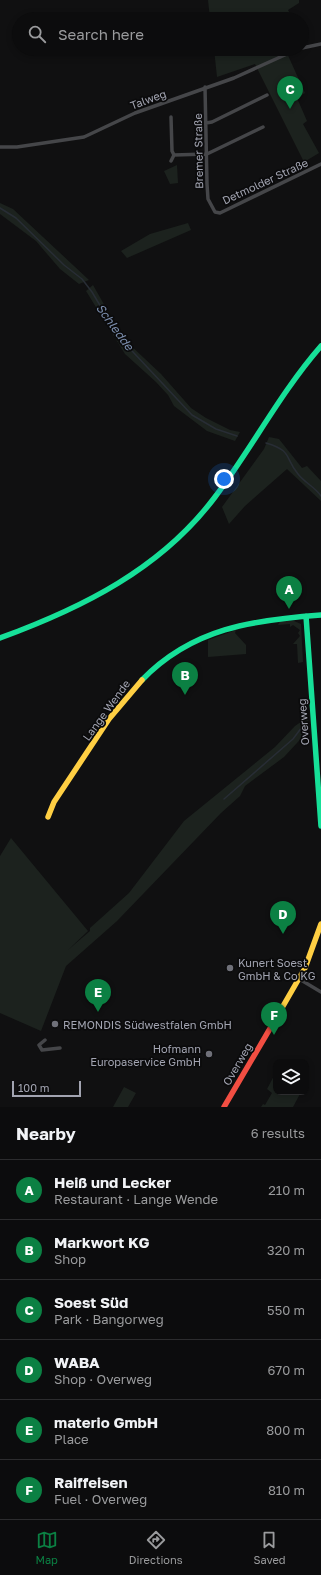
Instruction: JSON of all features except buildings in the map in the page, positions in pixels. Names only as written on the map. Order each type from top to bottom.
[{"type":"street","points":[[309,47],[321,44]]},
{"type":"street","name":"Talweg","points":[[0,147],[17,148],[84,137],[129,115],[234,78],[283,56]]},
{"type":"street","name":"Bremer Straße","points":[[205,87],[208,199],[215,212]]},
{"type":"street","points":[[206,123],[267,95]]},
{"type":"street","points":[[171,117],[172,151],[174,155],[171,161]]},
{"type":"street","points":[[174,155],[207,154],[263,127]]},
{"type":"street","name":"Detmolder Straße","points":[[215,212],[220,213],[321,164]]},
{"type":"street","points":[[0,638],[72,610],[108,591],[138,572],[178,538],[210,504],[290,384],[321,346]]},
{"type":"street","name":"Lange Wende","points":[[48,817],[54,802],[109,718],[126,696],[156,665],[178,650],[219,630],[258,621],[321,614]]},
{"type":"street","name":"Overweg","points":[[306,616],[319,760],[321,826]]},
{"type":"street","name":"Overweg","points":[[224,1107],[266,1033],[300,980],[317,943],[321,924]]},
{"type":"street","points":[[300,980],[321,992]]},
{"type":"street","points":[[45,1040],[40,1042],[40,1050],[45,1051],[60,1048]]},
{"type":"shaded area","points":[[208,0],[299,0],[299,3],[288,10],[289,12],[209,12]]},
{"type":"shaded area","points":[[215,56],[288,56],[305,93],[297,98],[307,121],[303,124],[319,153],[304,162],[255,64],[217,77]]},
{"type":"shaded area","points":[[177,165],[178,183],[170,184],[164,171]]},
{"type":"shaded area","points":[[0,203],[13,209],[89,280],[79,284],[60,269],[36,241],[0,214]]},
{"type":"shaded area","points":[[188,223],[191,230],[127,258],[121,251],[150,234]]},
{"type":"shaded area","points":[[93,285],[118,329],[128,343],[161,374],[191,408],[206,418],[230,430],[240,432],[235,441],[207,431],[174,406],[168,395],[156,382],[125,354],[86,291]]},
{"type":"shaded area","points":[[269,437],[279,439],[302,468],[307,466],[321,481],[321,501],[287,469],[245,506],[229,524],[222,507],[264,449]]},
{"type":"shaded area","points":[[280,621],[294,621],[301,624],[303,662],[298,663],[297,644],[293,644],[300,636],[298,633],[300,630],[293,625],[290,627],[290,624],[278,625]]},
{"type":"shaded area","points":[[236,630],[235,633],[246,645],[246,654],[208,657],[208,640]]},
{"type":"shaded area","points":[[308,717],[309,730],[284,757],[245,786],[240,796],[221,813],[117,921],[66,966],[41,1031],[0,1013],[0,856],[11,838],[88,931],[68,950],[129,893],[184,821],[275,747],[295,726]]},
{"type":"shaded area","points":[[273,1078],[273,1095],[299,1095],[293,1107],[261,1107],[263,1104],[265,1105],[272,1093],[267,1089]]},
{"type":"shaded area","points":[[124,1087],[136,1093],[128,1107],[113,1107]]},
{"type":"waterway","name":"Schledde","points":[[0,208],[16,218],[64,265],[82,279],[92,292],[119,337],[192,415],[216,429],[237,436]]},
{"type":"waterway","name":"Schledde","points":[[266,443],[275,446],[284,452],[298,474],[321,496]]},
{"type":"waterway","points":[[224,799],[293,739],[302,727]]},
{"type":"traffic: fast","points":[[0,638],[31,626],[90,599],[145,565],[170,545],[194,522],[215,497],[292,383],[321,346]]},
{"type":"traffic: fast","points":[[142,680],[161,662],[182,649],[203,638],[225,630],[271,620],[321,615]]},
{"type":"traffic: fast","points":[[306,616],[321,826]]},
{"type":"traffic: slow","points":[[48,817],[54,802],[109,719],[142,680]]},
{"type":"traffic: slow","points":[[275,1020],[305,968],[321,924]]},
{"type":"traffic: jam","points":[[224,1107],[275,1020]]},
{"type":"place","name":"Soest Süd","points":[[290,109]]},
{"type":"place","name":"Heiß und Lecker","points":[[289,609]]},
{"type":"place","name":"Markwort KG","points":[[185,695]]},
{"type":"place","name":"WABA","points":[[283,934]]},
{"type":"place","name":"Kunert Soest GmbH & Co KG","points":[[230,968]]},
{"type":"place","name":"materio GmbH","points":[[98,1012]]},
{"type":"place","name":"REMONDIS Südwestfalen GmbH","points":[[55,1024]]},
{"type":"place","name":"Raiffeisen","points":[[274,1035]]},
{"type":"place","name":"Hofmann Europaservice GmbH","points":[[209,1054]]}]
